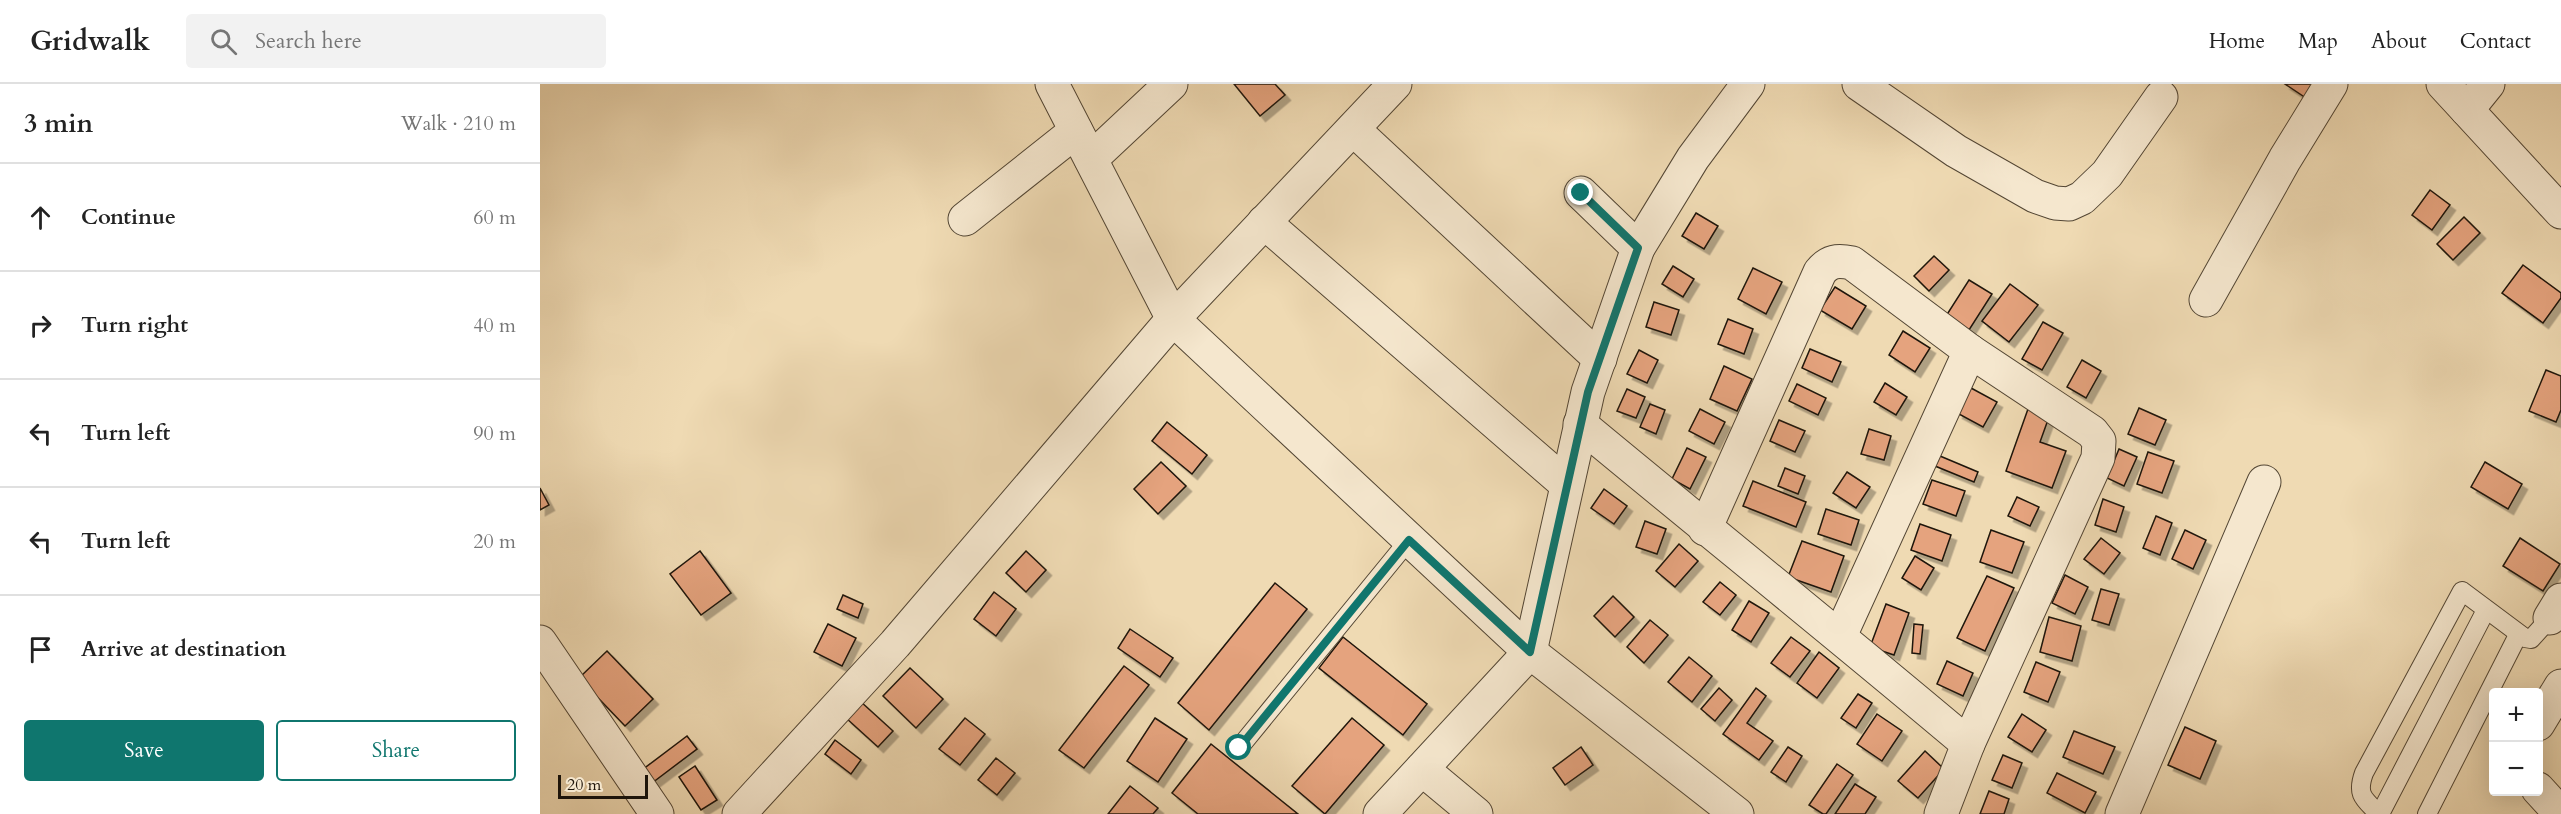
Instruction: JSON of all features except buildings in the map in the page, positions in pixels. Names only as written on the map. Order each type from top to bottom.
[{"type":"street","points":[[1052,84],[1173,319],[1530,652],[1737,814]]},
{"type":"street","points":[[1091,159],[1171,84]]},
{"type":"street","points":[[740,814],[895,644],[1173,319],[1395,84]]},
{"type":"street","points":[[1380,814],[1530,652],[1580,423],[1638,248],[1694,158],[1748,84]]},
{"type":"street","points":[[1859,84],[1956,151],[2005,180],[2055,204],[2069,204],[2082,198],[2107,174],[2161,97]]},
{"type":"street","points":[[2206,300],[2285,159],[2331,84]]},
{"type":"street","points":[[2443,84],[2561,212]]},
{"type":"street","points":[[2467,110],[2488,84]]},
{"type":"street","points":[[1353,129],[1600,358]]},
{"type":"street","points":[[965,219],[1076,131]]},
{"type":"street","points":[[1581,193],[1638,248]]},
{"type":"street","points":[[1264,222],[1566,484]]},
{"type":"street","points":[[1705,528],[1820,272],[1827,264],[1841,260],[1852,262],[1970,351],[2092,432],[2100,448],[2098,458],[1968,744],[1941,814]]},
{"type":"street","points":[[1840,636],[1970,351]]},
{"type":"street","points":[[1580,423],[1968,744]]},
{"type":"street","points":[[2122,814],[2264,482]]},
{"type":"street","points":[[540,642],[657,814]]},
{"type":"street","points":[[2543,716],[2561,686]]},
{"type":"street","points":[[1422,769],[1476,814]]},
{"type":"street","points":[[2543,794],[2561,814]]},
{"type":"lane","points":[[1239,748],[1409,540]]},
{"type":"lane","points":[[2486,610],[2379,814],[2362,796],[2360,788],[2364,773],[2462,591],[2518,635],[2530,639],[2555,609]]},
{"type":"lane","points":[[2427,814],[2518,635]]},
{"type":"route","points":[[1239,748],[1409,540],[1530,652],[1588,392],[1638,248],[1581,193]]}]
